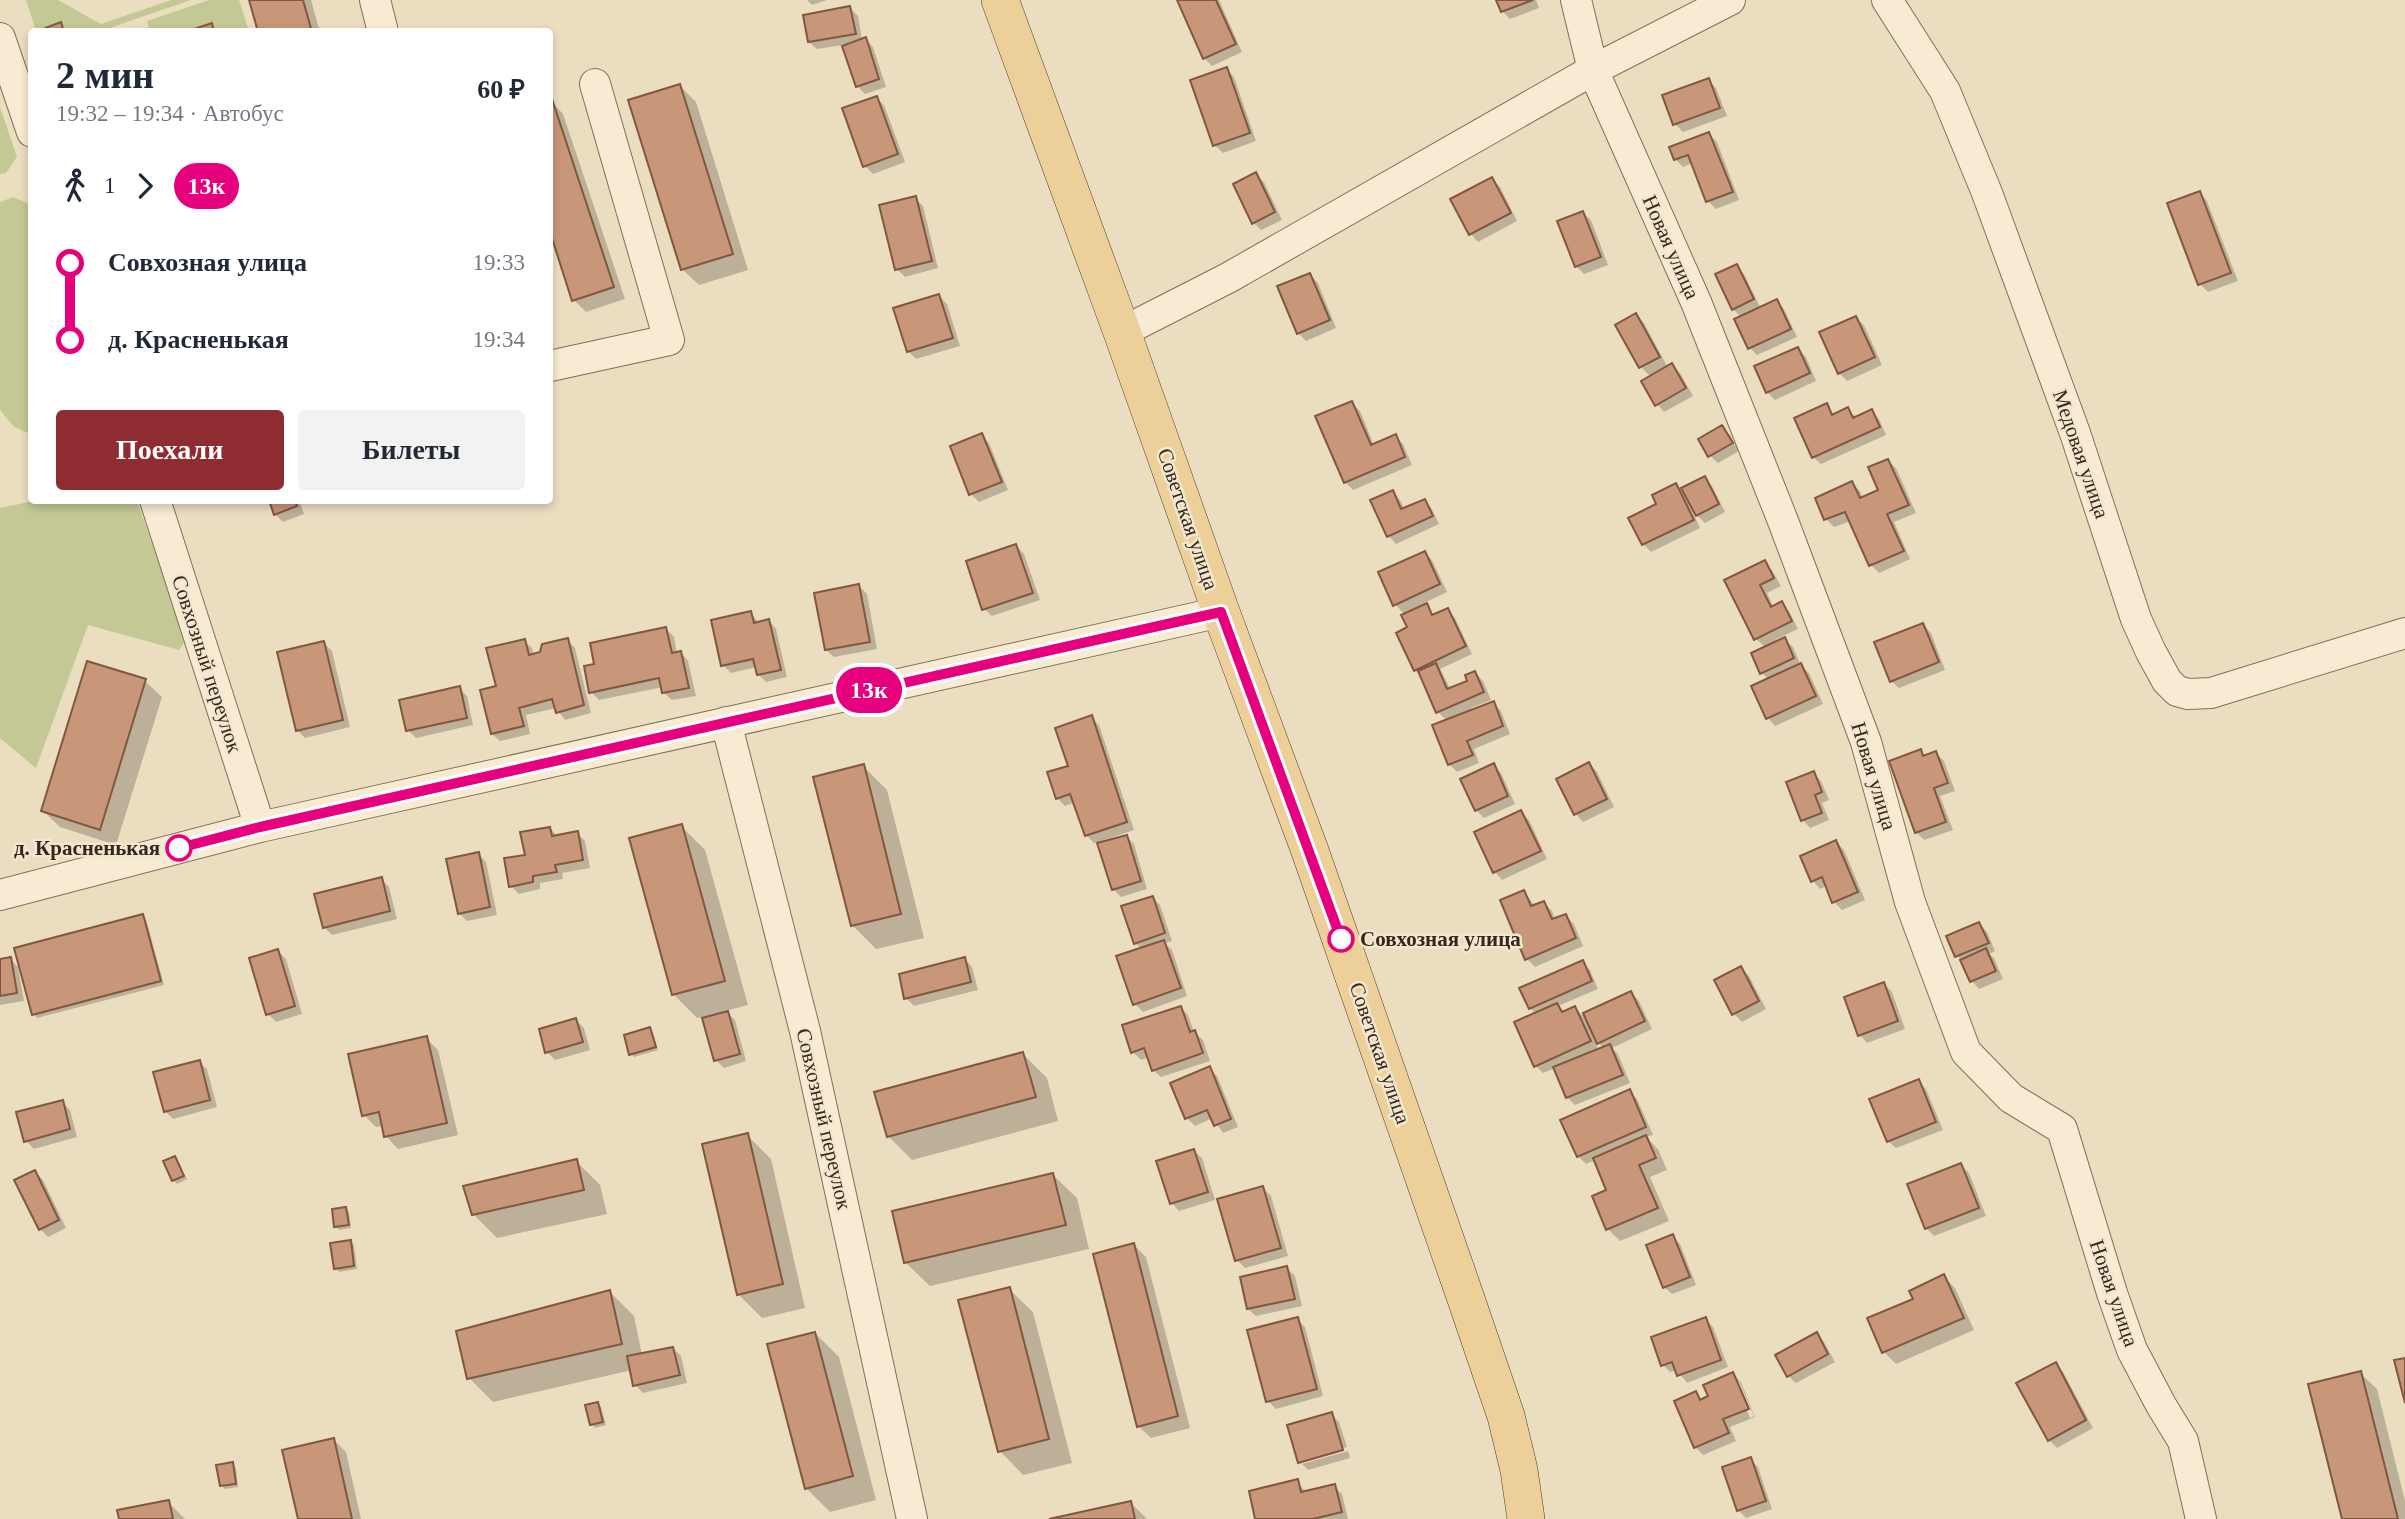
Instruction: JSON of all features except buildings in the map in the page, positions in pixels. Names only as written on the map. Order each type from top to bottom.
[{"type":"main road","name":"Советская улица","points":[[1000,0],[1310,851],[1506,1416],[1526,1519]]},
{"type":"street","points":[[375,0],[382,28]]},
{"type":"street","name":"Новая улица","points":[[1576,0],[1593,70],[1696,302],[1783,521],[1866,742],[1910,902],[1966,1052],[2011,1097],[2062,1129],[2132,1350],[2183,1441],[2202,1519]]},
{"type":"street","points":[[1122,332],[1227,278],[1593,70],[1730,0]]},
{"type":"street","name":"Медовая улица","points":[[1887,0],[1951,104],[1987,193],[2075,433],[2136,620],[2167,681],[2177,691],[2188,694],[2211,692],[2405,633]]},
{"type":"street","points":[[0,38],[28,120]]},
{"type":"street","points":[[553,365],[669,340],[595,83]]},
{"type":"street","name":"Совхозный переулок","points":[[156,504],[260,827]]},
{"type":"street","points":[[0,895],[260,827],[1221,612]]},
{"type":"street","name":"Совхозный переулок","points":[[726,722],[805,1031],[912,1519]]},
{"type":"green space","points":[[26,0],[58,0],[101,24],[171,0],[191,0],[110,28],[63,28],[61,22],[46,28],[35,28]]},
{"type":"green space","points":[[209,0],[239,0],[248,28],[149,28],[147,21]]},
{"type":"green space","points":[[0,107],[17,157],[6,173],[0,174]]},
{"type":"green space","points":[[13,197],[28,204],[28,433],[14,427],[0,410],[0,202]]},
{"type":"green space","points":[[28,502],[138,504],[186,640],[179,650],[88,625],[36,768],[0,738],[0,508]]},
{"type":"bus line","name":"13к","points":[[179,848],[260,827],[1221,612],[1341,939]]},
{"type":"place","name":"д. Красненькая","points":[[179,848]]},
{"type":"place","name":"Совхозная улица","points":[[1341,939]]}]
